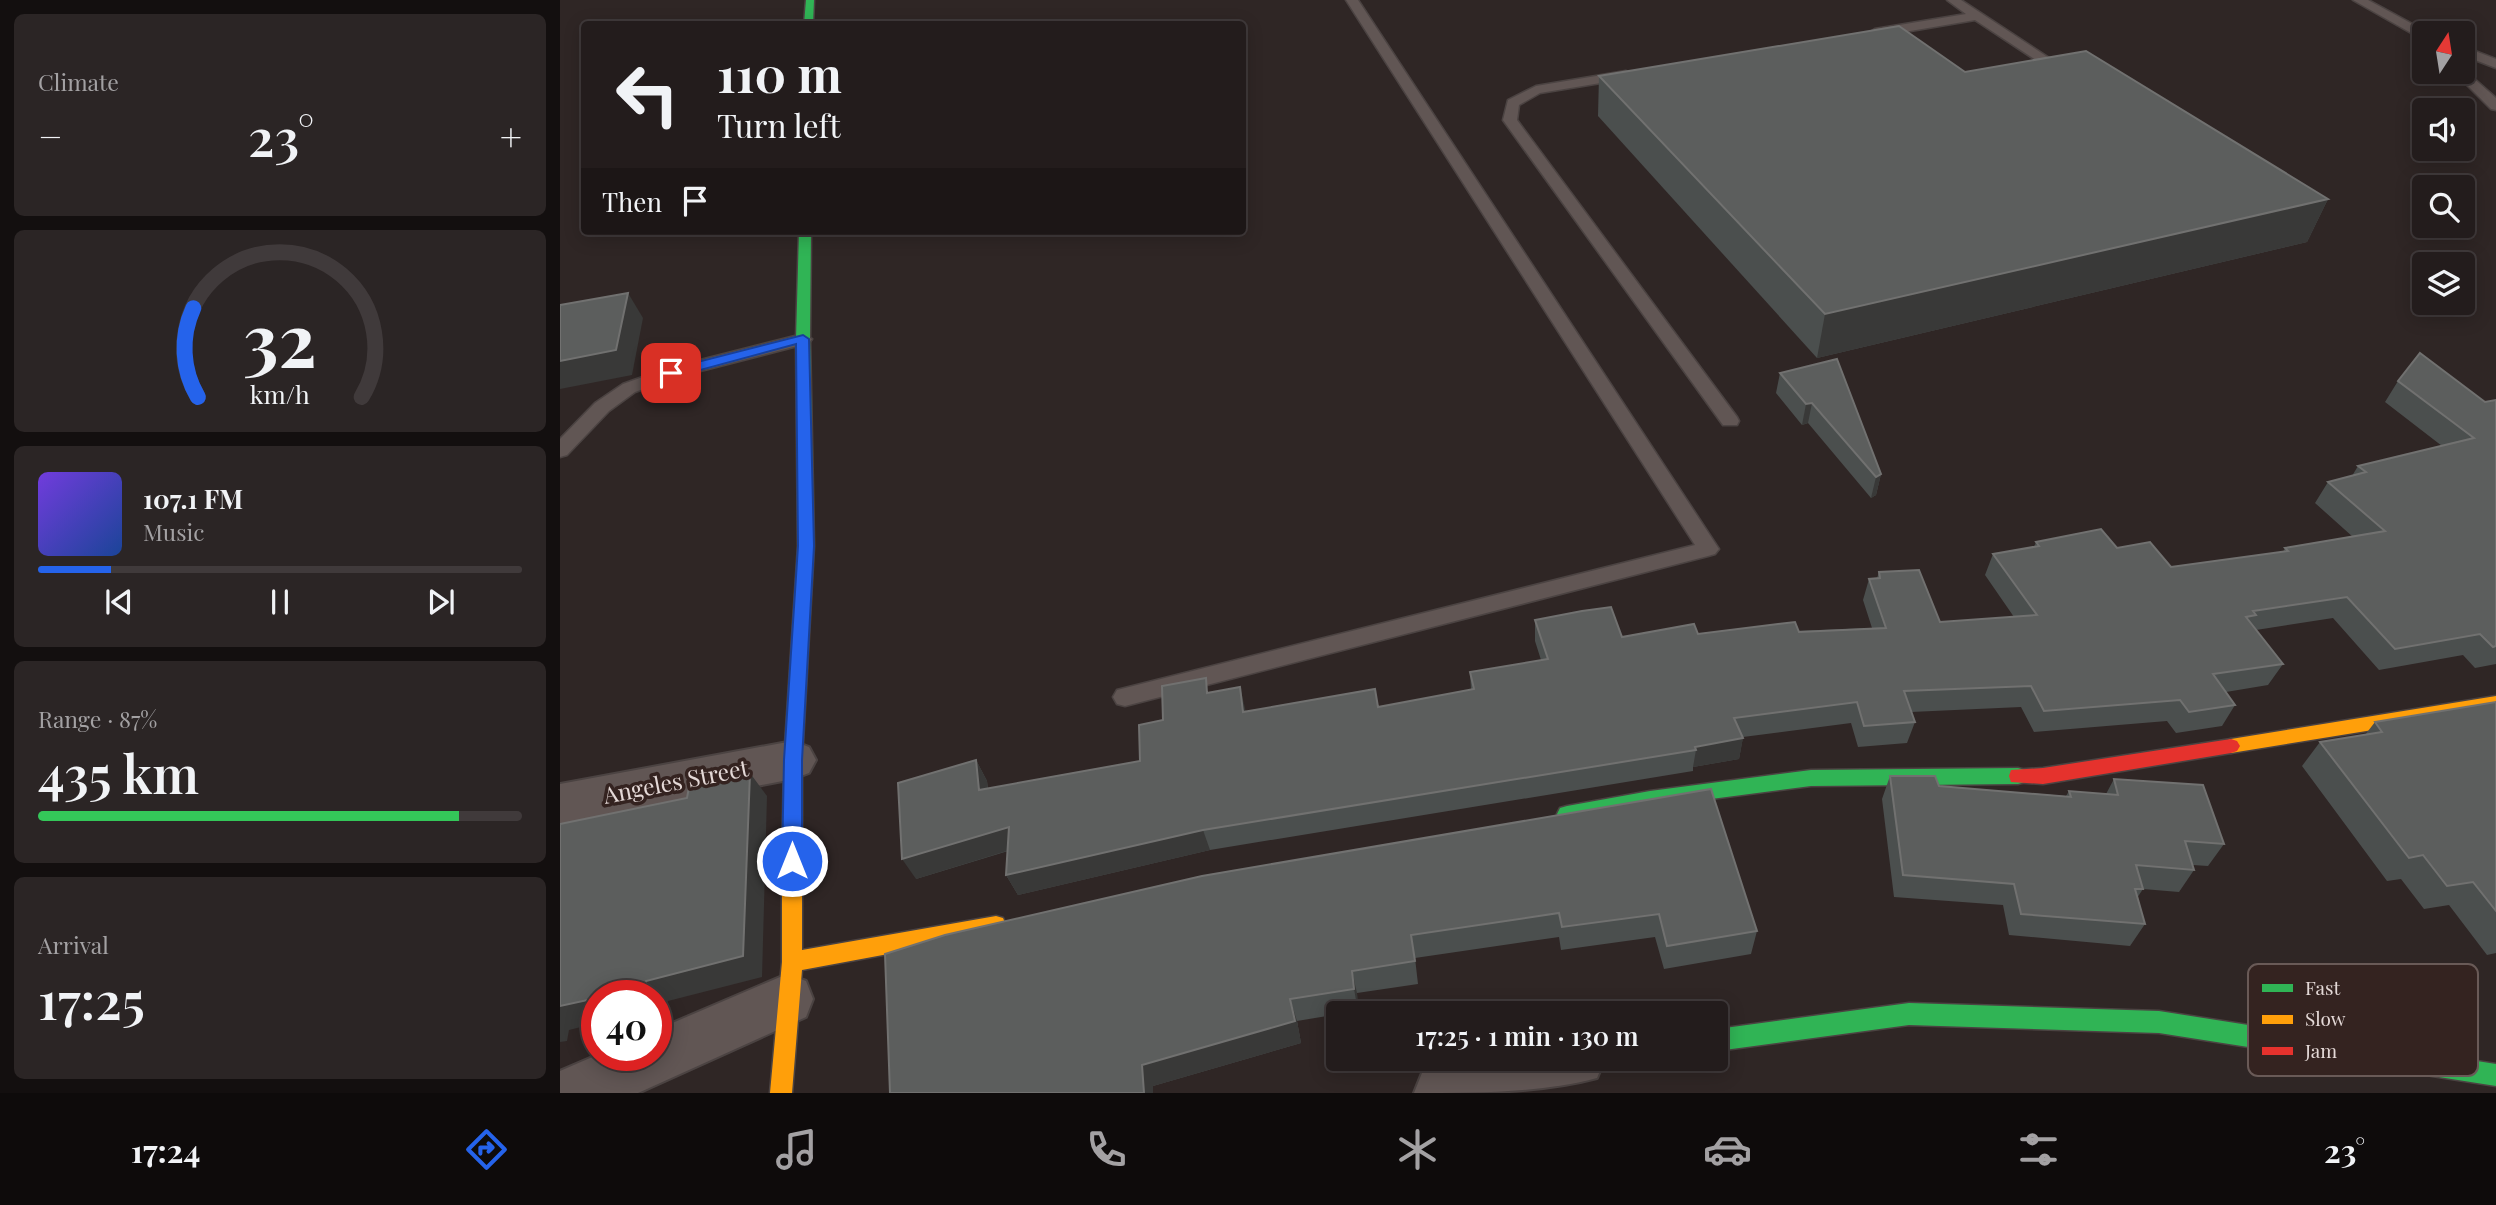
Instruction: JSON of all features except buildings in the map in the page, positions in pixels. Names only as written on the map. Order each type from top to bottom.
[{"type":"street","points":[[809,21],[810,0]]},
{"type":"street","points":[[781,1093],[790,980],[793,760],[806,546],[803,339],[805,235]]},
{"type":"street","points":[[1555,817],[1650,799],[1811,778],[2043,776],[2496,703]]},
{"type":"street","name":"Angeles Street","points":[[560,804],[793,760]]},
{"type":"street","points":[[575,1093],[790,980],[1018,920]]},
{"type":"street","points":[[1728,1039],[1909,1014],[2159,1023],[2248,1037]]},
{"type":"street","points":[[1442,1093],[1518,1071]]},
{"type":"street","points":[[2478,1072],[2496,1075]]},
{"type":"lane","points":[[1125,697],[1707,549],[1352,0]]},
{"type":"lane","points":[[1953,0],[2080,82]]},
{"type":"lane","points":[[2359,0],[2412,29]]},
{"type":"lane","points":[[1867,34],[1977,16]]},
{"type":"lane","points":[[2475,55],[2496,64]]},
{"type":"lane","points":[[1646,71],[1536,90],[1513,103],[1510,120],[1730,421]]},
{"type":"lane","points":[[2474,84],[2496,106]]},
{"type":"lane","points":[[560,451],[602,407],[629,388],[671,373],[803,339]]},
{"type":"traffic: fast","points":[[809,21],[810,0]]},
{"type":"traffic: fast","points":[[792,876],[793,760],[806,546],[803,339],[805,235]]},
{"type":"traffic: fast","points":[[1567,814],[1650,799],[1811,778],[2018,776]]},
{"type":"traffic: fast","points":[[1728,1039],[1909,1014],[2159,1022],[2248,1036]]},
{"type":"traffic: fast","points":[[2478,1072],[2496,1075]]},
{"type":"traffic: slow","points":[[2231,746],[2496,703]]},
{"type":"traffic: slow","points":[[781,1093],[792,962],[792,876]]},
{"type":"traffic: slow","points":[[792,962],[996,925]]},
{"type":"traffic: jam","points":[[2018,776],[2043,776],[2231,746]]},
{"type":"route","points":[[671,373],[803,339],[806,546],[793,760],[792,861]]}]
